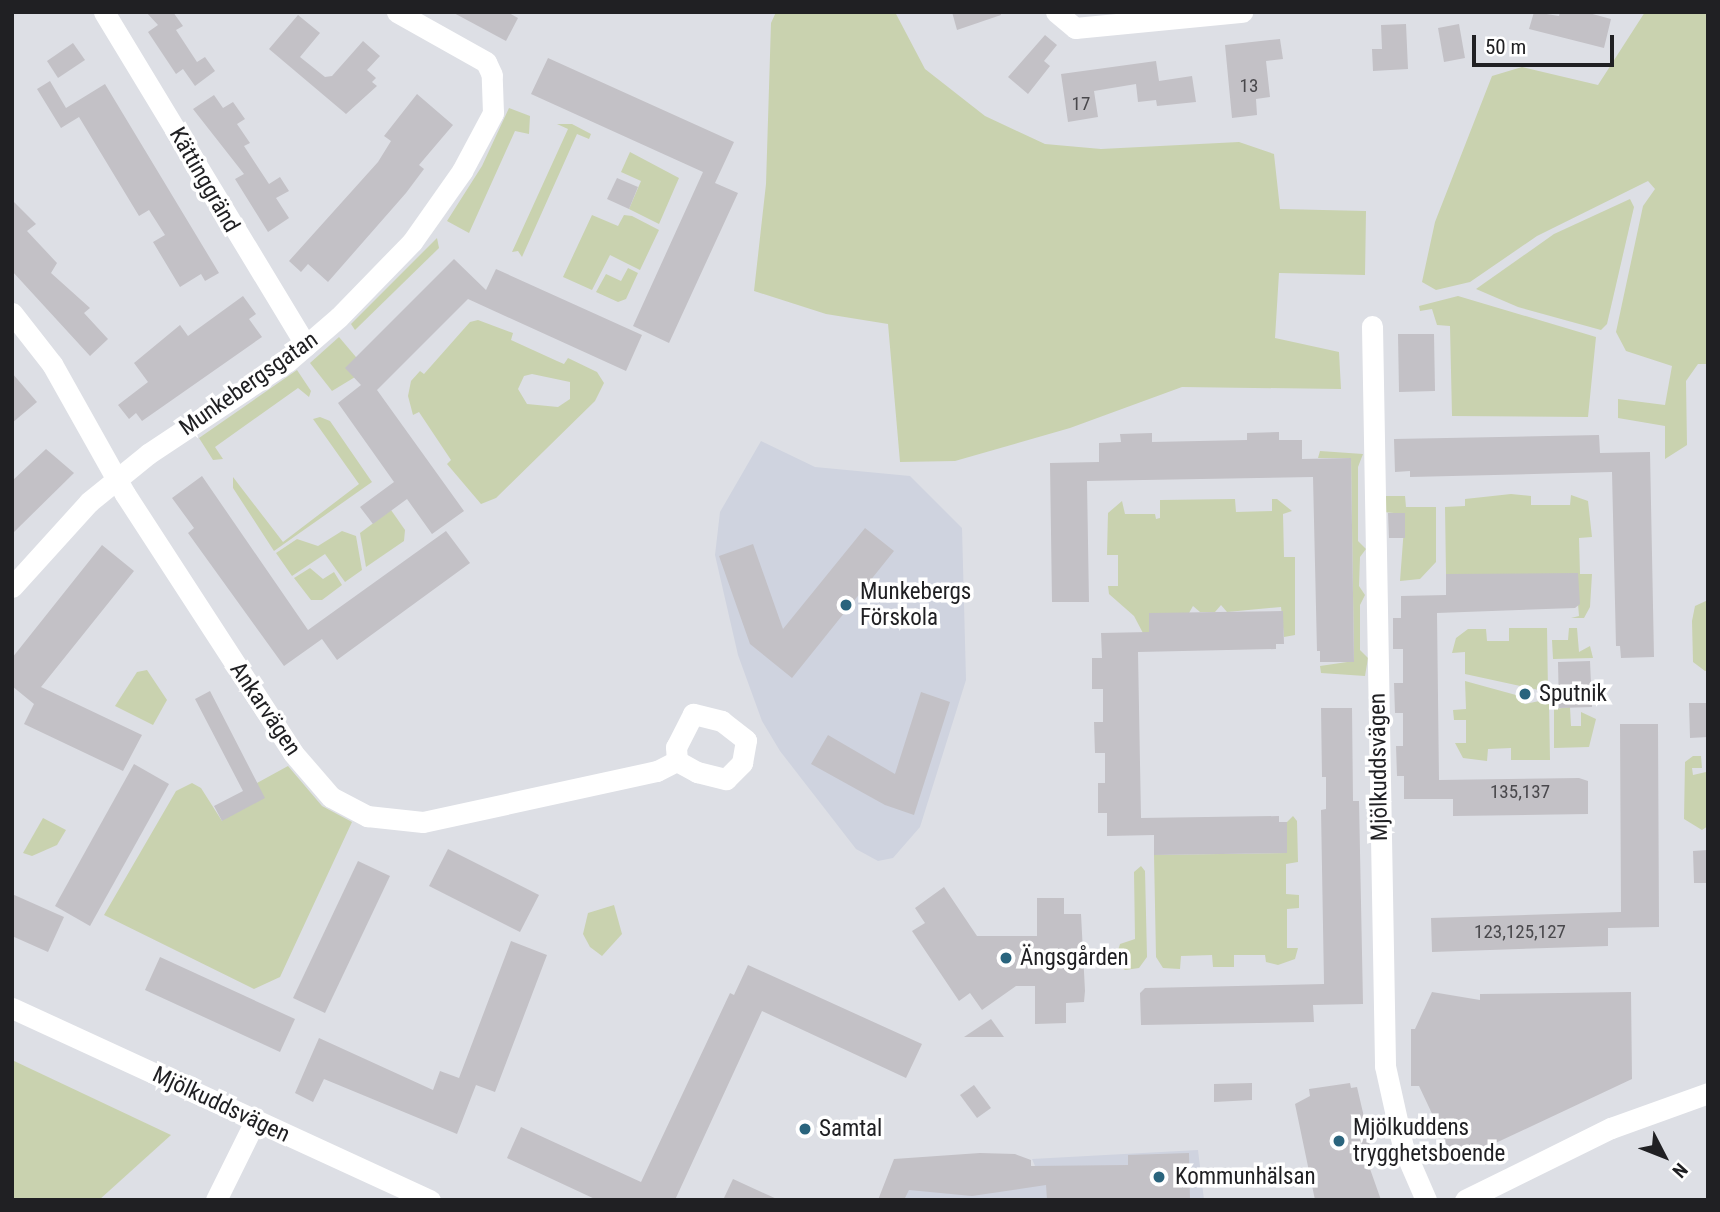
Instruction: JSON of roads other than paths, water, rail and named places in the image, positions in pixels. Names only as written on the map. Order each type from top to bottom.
[{"type":"street","name":"Kättinggränd","points":[[104,12],[306,346]]},
{"type":"street","name":"Munkebergsgatan","points":[[12,587],[89,502],[306,346],[412,242],[462,171],[492,113],[493,85],[486,62],[397,12]]},
{"type":"street","points":[[1056,12],[1074,28],[1242,12]]},
{"type":"street","name":"Ankarvägen","points":[[12,313],[52,364],[117,480],[293,753],[324,792],[341,804],[388,821],[423,822],[657,771],[677,761]]},
{"type":"street","name":"Mjölkuddsvägen","points":[[1372,326],[1385,1066],[1403,1147],[1426,1200]]},
{"type":"street","name":"Mjölkuddsvägen","points":[[12,1008],[430,1200]]},
{"type":"street","points":[[1465,1200],[1569,1147],[1708,1093]]},
{"type":"street","points":[[216,1200],[255,1121]]},
{"type":"place","name":"Munkebergs Förskola","points":[[846,605]]},
{"type":"place","name":"Sputnik","points":[[1525,694]]},
{"type":"place","name":"Ängsgården","points":[[1006,958]]},
{"type":"place","name":"Samtal","points":[[805,1129]]},
{"type":"place","name":"Mjölkuddens trygghetsboende","points":[[1339,1141]]},
{"type":"place","name":"Kommunhälsan","points":[[1159,1177]]}]
